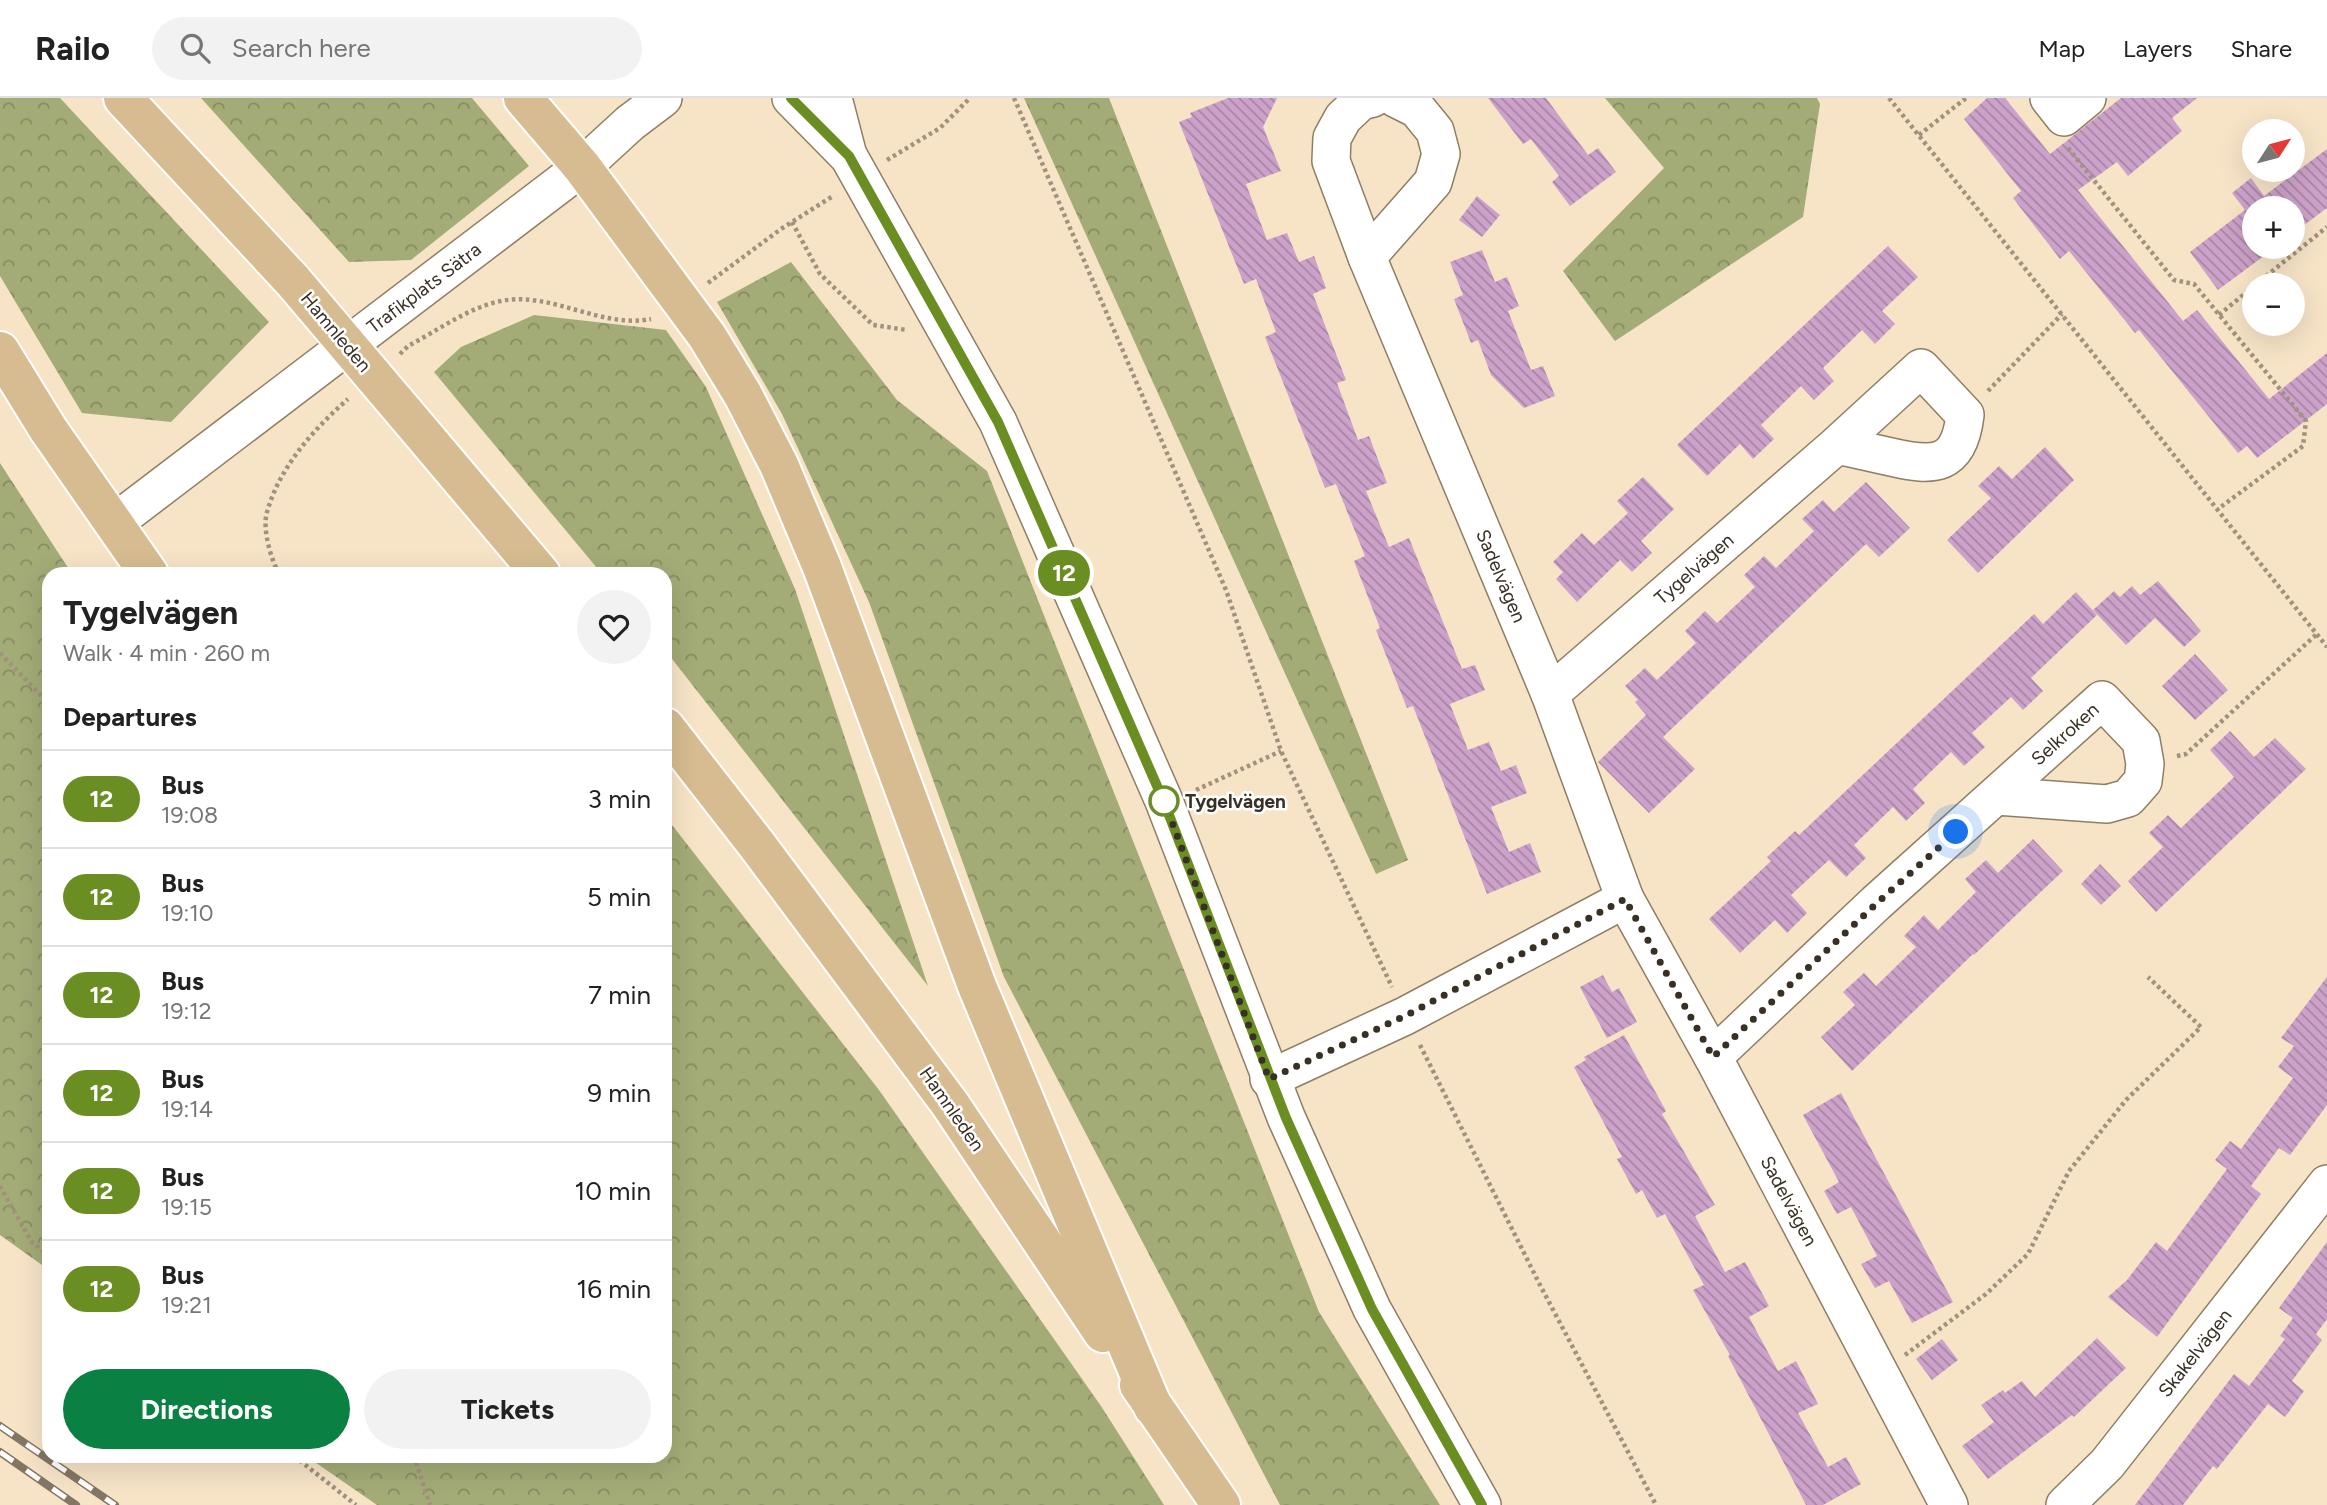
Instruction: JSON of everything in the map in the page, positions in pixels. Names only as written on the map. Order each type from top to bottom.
[{"type":"main road","name":"Hamnleden","points":[[123,98],[293,281],[535,567]]},
{"type":"main road","points":[[523,98],[582,167],[707,335],[743,395],[779,466],[822,567],[977,986],[1153,1407]]},
{"type":"main road","points":[[0,351],[47,429],[144,567]]},
{"type":"main road","name":"Hamnleden","points":[[672,736],[757,845],[950,1104],[1221,1505]]},
{"type":"main road","points":[[672,773],[682,778],[757,845]]},
{"type":"street","name":"Trafikplats Sätra","points":[[114,523],[582,167],[638,111],[663,98]]},
{"type":"street","points":[[791,98],[845,173],[998,422],[1164,802],[1269,1079],[1372,1309],[1482,1505]]},
{"type":"street","points":[[833,98],[845,173]]},
{"type":"street","name":"Sadelvägen","points":[[1373,98],[1361,101],[1343,118],[1332,138],[1331,161],[1367,257],[1550,694],[1625,899],[1713,1057],[1948,1505]]},
{"type":"street","points":[[1367,257],[1433,182],[1441,154],[1435,131],[1417,109],[1395,98]]},
{"type":"street","points":[[2049,98],[2064,117],[2087,98]]},
{"type":"street","name":"Tygelvägen","points":[[1550,694],[1921,368],[1965,415]]},
{"type":"street","points":[[1837,444],[1918,464],[1934,464],[1947,456],[1958,444],[1965,415]]},
{"type":"street","name":"Selkroken","points":[[1713,1057],[1876,904],[2102,700],[2141,741],[2145,764]]},
{"type":"street","points":[[1996,796],[2107,804],[2128,798],[2143,781],[2145,764]]},
{"type":"street","points":[[1269,1079],[1405,1016],[1625,899]]},
{"type":"street","name":"Skakelvägen","points":[[2065,1505],[2107,1464],[2324,1192]]},
{"type":"path","points":[[884,162],[940,128],[970,98]]},
{"type":"path","points":[[1014,98],[1226,590],[1281,751],[1405,1016],[1540,1285],[1656,1505]]},
{"type":"path","points":[[1889,98],[2327,646]]},
{"type":"path","points":[[1919,135],[1966,98]]},
{"type":"path","points":[[2062,141],[2174,280],[2194,284],[2306,421],[2303,446],[2218,509]]},
{"type":"path","points":[[705,285],[792,222],[845,173]]},
{"type":"path","points":[[792,222],[820,274],[873,325],[910,331],[913,334]]},
{"type":"path","points":[[2271,273],[2327,227]]},
{"type":"path","points":[[2219,315],[2242,296]]},
{"type":"path","points":[[1965,415],[2062,314]]},
{"type":"path","points":[[2145,764],[2186,754],[2318,633]]},
{"type":"path","points":[[0,653],[42,697]]},
{"type":"path","points":[[1189,792],[1281,751]]},
{"type":"path","points":[[1880,1374],[1986,1294],[2028,1254],[2069,1171],[2126,1100],[2201,1027],[2148,977]]},
{"type":"path","points":[[0,1186],[32,1241],[42,1250]]},
{"type":"path","points":[[303,1463],[356,1505]]},
{"type":"path","points":[[416,1463],[430,1505]]},
{"type":"green space","points":[[0,98],[60,98],[269,322],[171,422],[82,413],[0,276]]},
{"type":"green space","points":[[201,98],[472,98],[529,166],[411,260],[349,262]]},
{"type":"green space","points":[[1024,98],[1109,98],[1408,860],[1376,874]]},
{"type":"green space","points":[[1605,98],[1817,98],[1820,104],[1803,217],[1615,341],[1563,271],[1664,168]]},
{"type":"green space","points":[[791,262],[897,400],[987,471],[1319,1312],[1440,1505],[1280,1505],[1004,977],[869,602],[782,414],[717,302]]},
{"type":"green space","points":[[534,315],[666,330],[706,387],[795,589],[928,986],[672,659],[672,567],[596,567],[434,372],[461,347]]},
{"type":"green space","points":[[0,463],[67,567],[42,567],[42,1265],[0,1235]]},
{"type":"green space","points":[[672,825],[879,1090],[1101,1406],[1164,1505],[377,1505],[316,1463],[672,1463]]},
{"type":"building","points":[[1228,98],[1277,98],[1263,127],[1281,171],[1246,184],[1267,240],[1287,233],[1299,262],[1314,256],[1326,288],[1313,294],[1346,380],[1337,383],[1358,440],[1369,436],[1387,483],[1366,491],[1389,547],[1409,538],[1462,669],[1475,665],[1485,690],[1450,704],[1468,750],[1489,742],[1501,771],[1516,765],[1527,793],[1491,807],[1509,852],[1530,843],[1541,872],[1487,894],[1413,706],[1407,708],[1376,630],[1380,628],[1354,561],[1365,556],[1336,484],[1325,488],[1265,337],[1276,332],[1256,279],[1244,284],[1179,122],[1192,117],[1190,113]]},
{"type":"building","points":[[1488,98],[1546,98],[1588,155],[1598,148],[1616,172],[1570,206],[1552,182],[1559,176],[1531,139],[1523,144]]},
{"type":"building","points":[[1987,98],[2005,98],[2050,154],[2121,98],[2197,98],[2172,118],[2182,131],[2128,176],[2117,162],[2078,190],[2183,321],[2197,310],[2269,399],[2327,353],[2327,404],[2257,458],[2247,446],[2238,453],[2139,330],[2135,333],[2069,251],[2060,259],[2013,198],[2021,191],[1964,119]]},
{"type":"building","points":[[2327,149],[2327,208],[2305,224],[2305,196],[2264,196],[2283,182],[2305,182],[2305,165]]},
{"type":"building","points":[[2246,182],[2254,182],[2264,196],[2242,196],[2242,206],[2232,193]]},
{"type":"building","points":[[1477,196],[1500,215],[1482,237],[1459,220]]},
{"type":"building","points":[[2242,212],[2242,259],[2260,259],[2218,290],[2190,252]]},
{"type":"building","points":[[1888,246],[1918,277],[1882,311],[1895,324],[1875,344],[1862,330],[1823,368],[1834,381],[1814,400],[1801,386],[1761,425],[1774,439],[1753,459],[1740,444],[1707,476],[1677,445]]},
{"type":"building","points":[[1482,250],[1495,282],[1507,277],[1519,306],[1508,311],[1531,370],[1543,366],[1555,396],[1524,408],[1491,375],[1478,340],[1471,343],[1454,299],[1463,295],[1450,262]]},
{"type":"building","points":[[2045,447],[2074,480],[1978,573],[1947,540],[1991,498],[1978,486],[1999,466],[2012,479]]},
{"type":"building","points":[[1643,477],[1674,509],[1641,541],[1652,553],[1632,572],[1620,560],[1577,602],[1556,579],[1563,572],[1553,562],[1582,533],[1594,545],[1628,513],[1617,501]]},
{"type":"building","points":[[1866,482],[1910,528],[1879,557],[1866,544],[1663,737],[1695,769],[1649,813],[1598,762],[1646,715],[1635,702],[1638,700],[1625,686],[1645,668],[1657,680],[1696,643],[1685,631],[1705,611],[1717,623],[1755,587],[1744,575],[1764,556],[1776,568],[1814,531],[1802,519],[1823,500],[1834,512]]},
{"type":"building","points":[[2158,581],[2201,631],[2184,647],[2155,618],[2126,645],[2093,610],[2114,591],[2120,597],[2132,586],[2140,595]]},
{"type":"building","points":[[2076,592],[2097,615],[2031,678],[2043,691],[2023,710],[2011,697],[1972,733],[1985,747],[1964,766],[1951,752],[1913,789],[1925,803],[1906,821],[1893,807],[1854,845],[1866,858],[1846,877],[1829,860],[1791,895],[1807,913],[1787,933],[1775,920],[1740,953],[1709,919],[1771,861],[1767,857],[1795,831],[1799,835],[2034,614],[2043,624]]},
{"type":"building","points":[[2195,654],[2228,690],[2195,720],[2162,686]]},
{"type":"building","points":[[2230,731],[2254,757],[2275,738],[2306,769],[2156,912],[2128,881],[2163,847],[2149,833],[2168,815],[2181,828],[2234,777],[2210,750]]},
{"type":"building","points":[[2033,839],[2063,871],[1852,1071],[1821,1037],[1855,1005],[1843,992],[1864,973],[1876,986],[1916,947],[1904,936],[1924,915],[1938,930],[1976,892],[1965,879],[1986,860],[1998,873]]},
{"type":"building","points":[[2100,864],[2121,886],[2101,905],[2081,884]]},
{"type":"building","points":[[1603,975],[1612,992],[1619,988],[1637,1022],[1607,1038],[1580,987]]},
{"type":"building","points":[[2327,977],[2327,1105],[2290,1155],[2279,1148],[2251,1186],[2261,1194],[2157,1337],[2108,1297],[2127,1280],[2156,1242],[2167,1251],[2227,1169],[2215,1160],[2230,1141],[2241,1149],[2293,1078],[2278,1067],[2294,1046],[2281,1038]]},
{"type":"building","points":[[1624,1035],[1666,1111],[1662,1114],[1715,1205],[1695,1216],[1725,1272],[1745,1262],[1769,1306],[1749,1317],[1778,1371],[1796,1361],[1818,1404],[1798,1413],[1828,1467],[1846,1457],[1861,1484],[1823,1505],[1806,1505],[1728,1356],[1730,1355],[1693,1290],[1704,1285],[1665,1214],[1657,1218],[1642,1190],[1636,1194],[1617,1159],[1622,1157],[1574,1067],[1586,1060],[1584,1057]]},
{"type":"building","points":[[1841,1093],[1953,1302],[1912,1323],[1889,1281],[1875,1288],[1861,1264],[1877,1256],[1851,1207],[1837,1214],[1824,1191],[1839,1182],[1803,1115]]},
{"type":"building","points":[[2327,1242],[2327,1319],[2316,1334],[2322,1340],[2292,1381],[2304,1391],[2285,1417],[2268,1404],[2217,1469],[2213,1466],[2183,1505],[2135,1505],[2234,1374],[2249,1386],[2285,1339],[2280,1336],[2293,1318],[2279,1308]]},
{"type":"building","points":[[2097,1338],[2126,1368],[2074,1417],[2072,1415],[1988,1479],[1962,1446],[1994,1422],[1981,1405],[2022,1381],[2035,1397]]},
{"type":"building","points":[[1942,1339],[1958,1360],[1932,1380],[1916,1359]]},
{"type":"railway","points":[[0,1426],[42,1455]]},
{"type":"railway","points":[[0,1452],[76,1505]]},
{"type":"railway","points":[[54,1463],[115,1505]]},
{"type":"bus line","name":"12","points":[[791,98],[849,156],[998,422],[1164,802],[1286,1118],[1372,1309],[1482,1505]]},
{"type":"place","name":"Tygelvägen","points":[[1164,801]]},
{"type":"route","points":[[1164,801],[1269,1079],[1405,1016],[1625,899],[1713,1057],[1956,832]]}]
